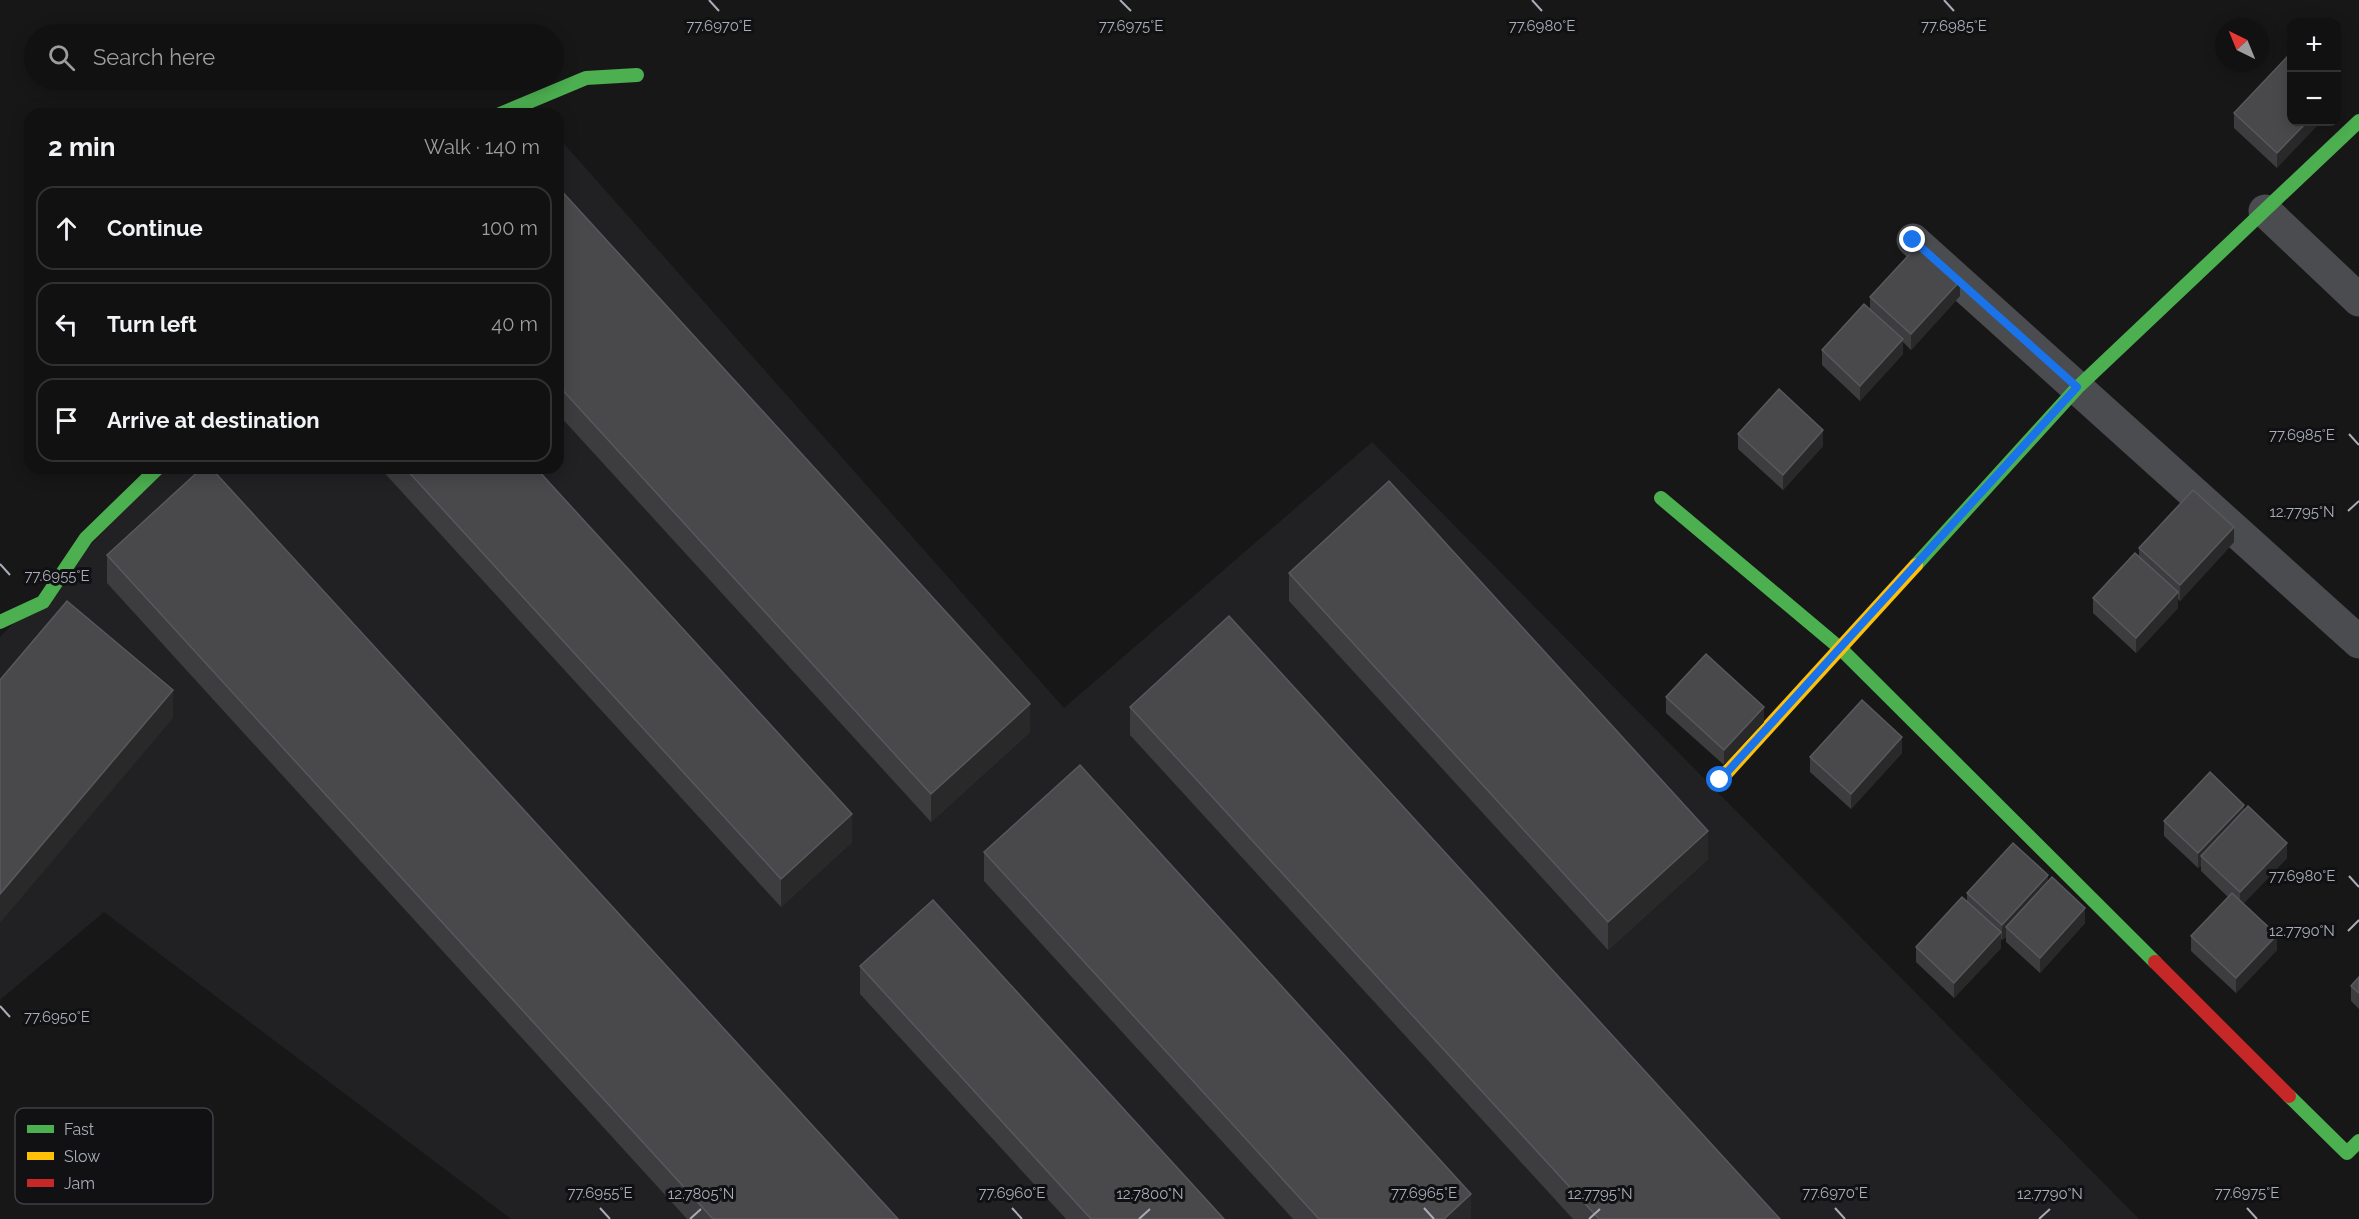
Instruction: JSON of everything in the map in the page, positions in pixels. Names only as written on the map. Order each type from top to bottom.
[{"type":"street","points":[[564,87],[586,78],[637,75]]},
{"type":"street","points":[[514,108],[557,90]]},
{"type":"street","points":[[1720,780],[2077,387],[2359,121]]},
{"type":"street","points":[[2265,211],[2359,300]]},
{"type":"street","points":[[1913,240],[2359,642]]},
{"type":"street","points":[[0,622],[43,602],[86,538],[152,474]]},
{"type":"street","points":[[1660,498],[1841,649],[2348,1153],[2359,1141]]},
{"type":"shaded area","points":[[564,144],[1064,708],[1372,442],[2139,1219],[511,1219],[104,912],[0,1000],[0,637],[160,474],[564,474]]},
{"type":"building","points":[[2287,57],[2287,126],[2303,126],[2277,153],[2234,113]]},
{"type":"building","points":[[564,194],[1030,704],[931,794],[564,392]]},
{"type":"building","points":[[1919,244],[1960,281],[1911,334],[1870,297]]},
{"type":"building","points":[[1864,304],[1903,339],[1860,386],[1822,350]]},
{"type":"building","points":[[1779,389],[1823,430],[1783,475],[1738,434]]},
{"type":"building","points":[[195,474],[216,474],[898,1219],[713,1219],[107,555]]},
{"type":"building","points":[[410,474],[541,474],[852,814],[781,879]]},
{"type":"building","points":[[1389,481],[1708,831],[1608,922],[1289,573]]},
{"type":"building","points":[[2193,490],[2234,527],[2180,585],[2139,548]]},
{"type":"building","points":[[2135,553],[2178,592],[2136,638],[2093,598]]},
{"type":"building","points":[[67,601],[173,690],[0,894],[0,680]]},
{"type":"building","points":[[1229,616],[1780,1219],[1599,1219],[1130,707]]},
{"type":"building","points":[[1706,654],[1764,707],[1724,750],[1666,697]]},
{"type":"building","points":[[1862,700],[1902,737],[1851,794],[1810,757]]},
{"type":"building","points":[[1080,765],[1471,1194],[1444,1219],[1319,1219],[984,852]]},
{"type":"building","points":[[2210,772],[2244,805],[2198,853],[2164,821]]},
{"type":"building","points":[[2248,806],[2287,843],[2240,892],[2201,856]]},
{"type":"building","points":[[2013,843],[2048,875],[2002,925],[1967,893]]},
{"type":"building","points":[[2052,877],[2085,908],[2040,958],[2006,927]]},
{"type":"building","points":[[2232,893],[2277,935],[2236,978],[2191,936]]},
{"type":"building","points":[[1962,897],[2001,932],[1954,983],[1916,947]]},
{"type":"building","points":[[933,900],[1224,1219],[1091,1219],[860,966]]},
{"type":"building","points":[[2359,977],[2359,993],[2351,986]]},
{"type":"traffic: fast","points":[[564,87],[586,78],[637,75]]},
{"type":"traffic: fast","points":[[514,108],[557,90]]},
{"type":"traffic: fast","points":[[1916,565],[2077,388],[2359,121]]},
{"type":"traffic: fast","points":[[0,622],[43,602],[86,538],[152,474]]},
{"type":"traffic: fast","points":[[1661,498],[1841,649],[2155,962]]},
{"type":"traffic: fast","points":[[2289,1096],[2347,1153],[2359,1141]]},
{"type":"traffic: slow","points":[[1720,780],[1916,565]]},
{"type":"traffic: jam","points":[[2155,962],[2289,1096]]},
{"type":"route","points":[[1720,780],[1957,522],[2077,387],[1913,240]]}]
